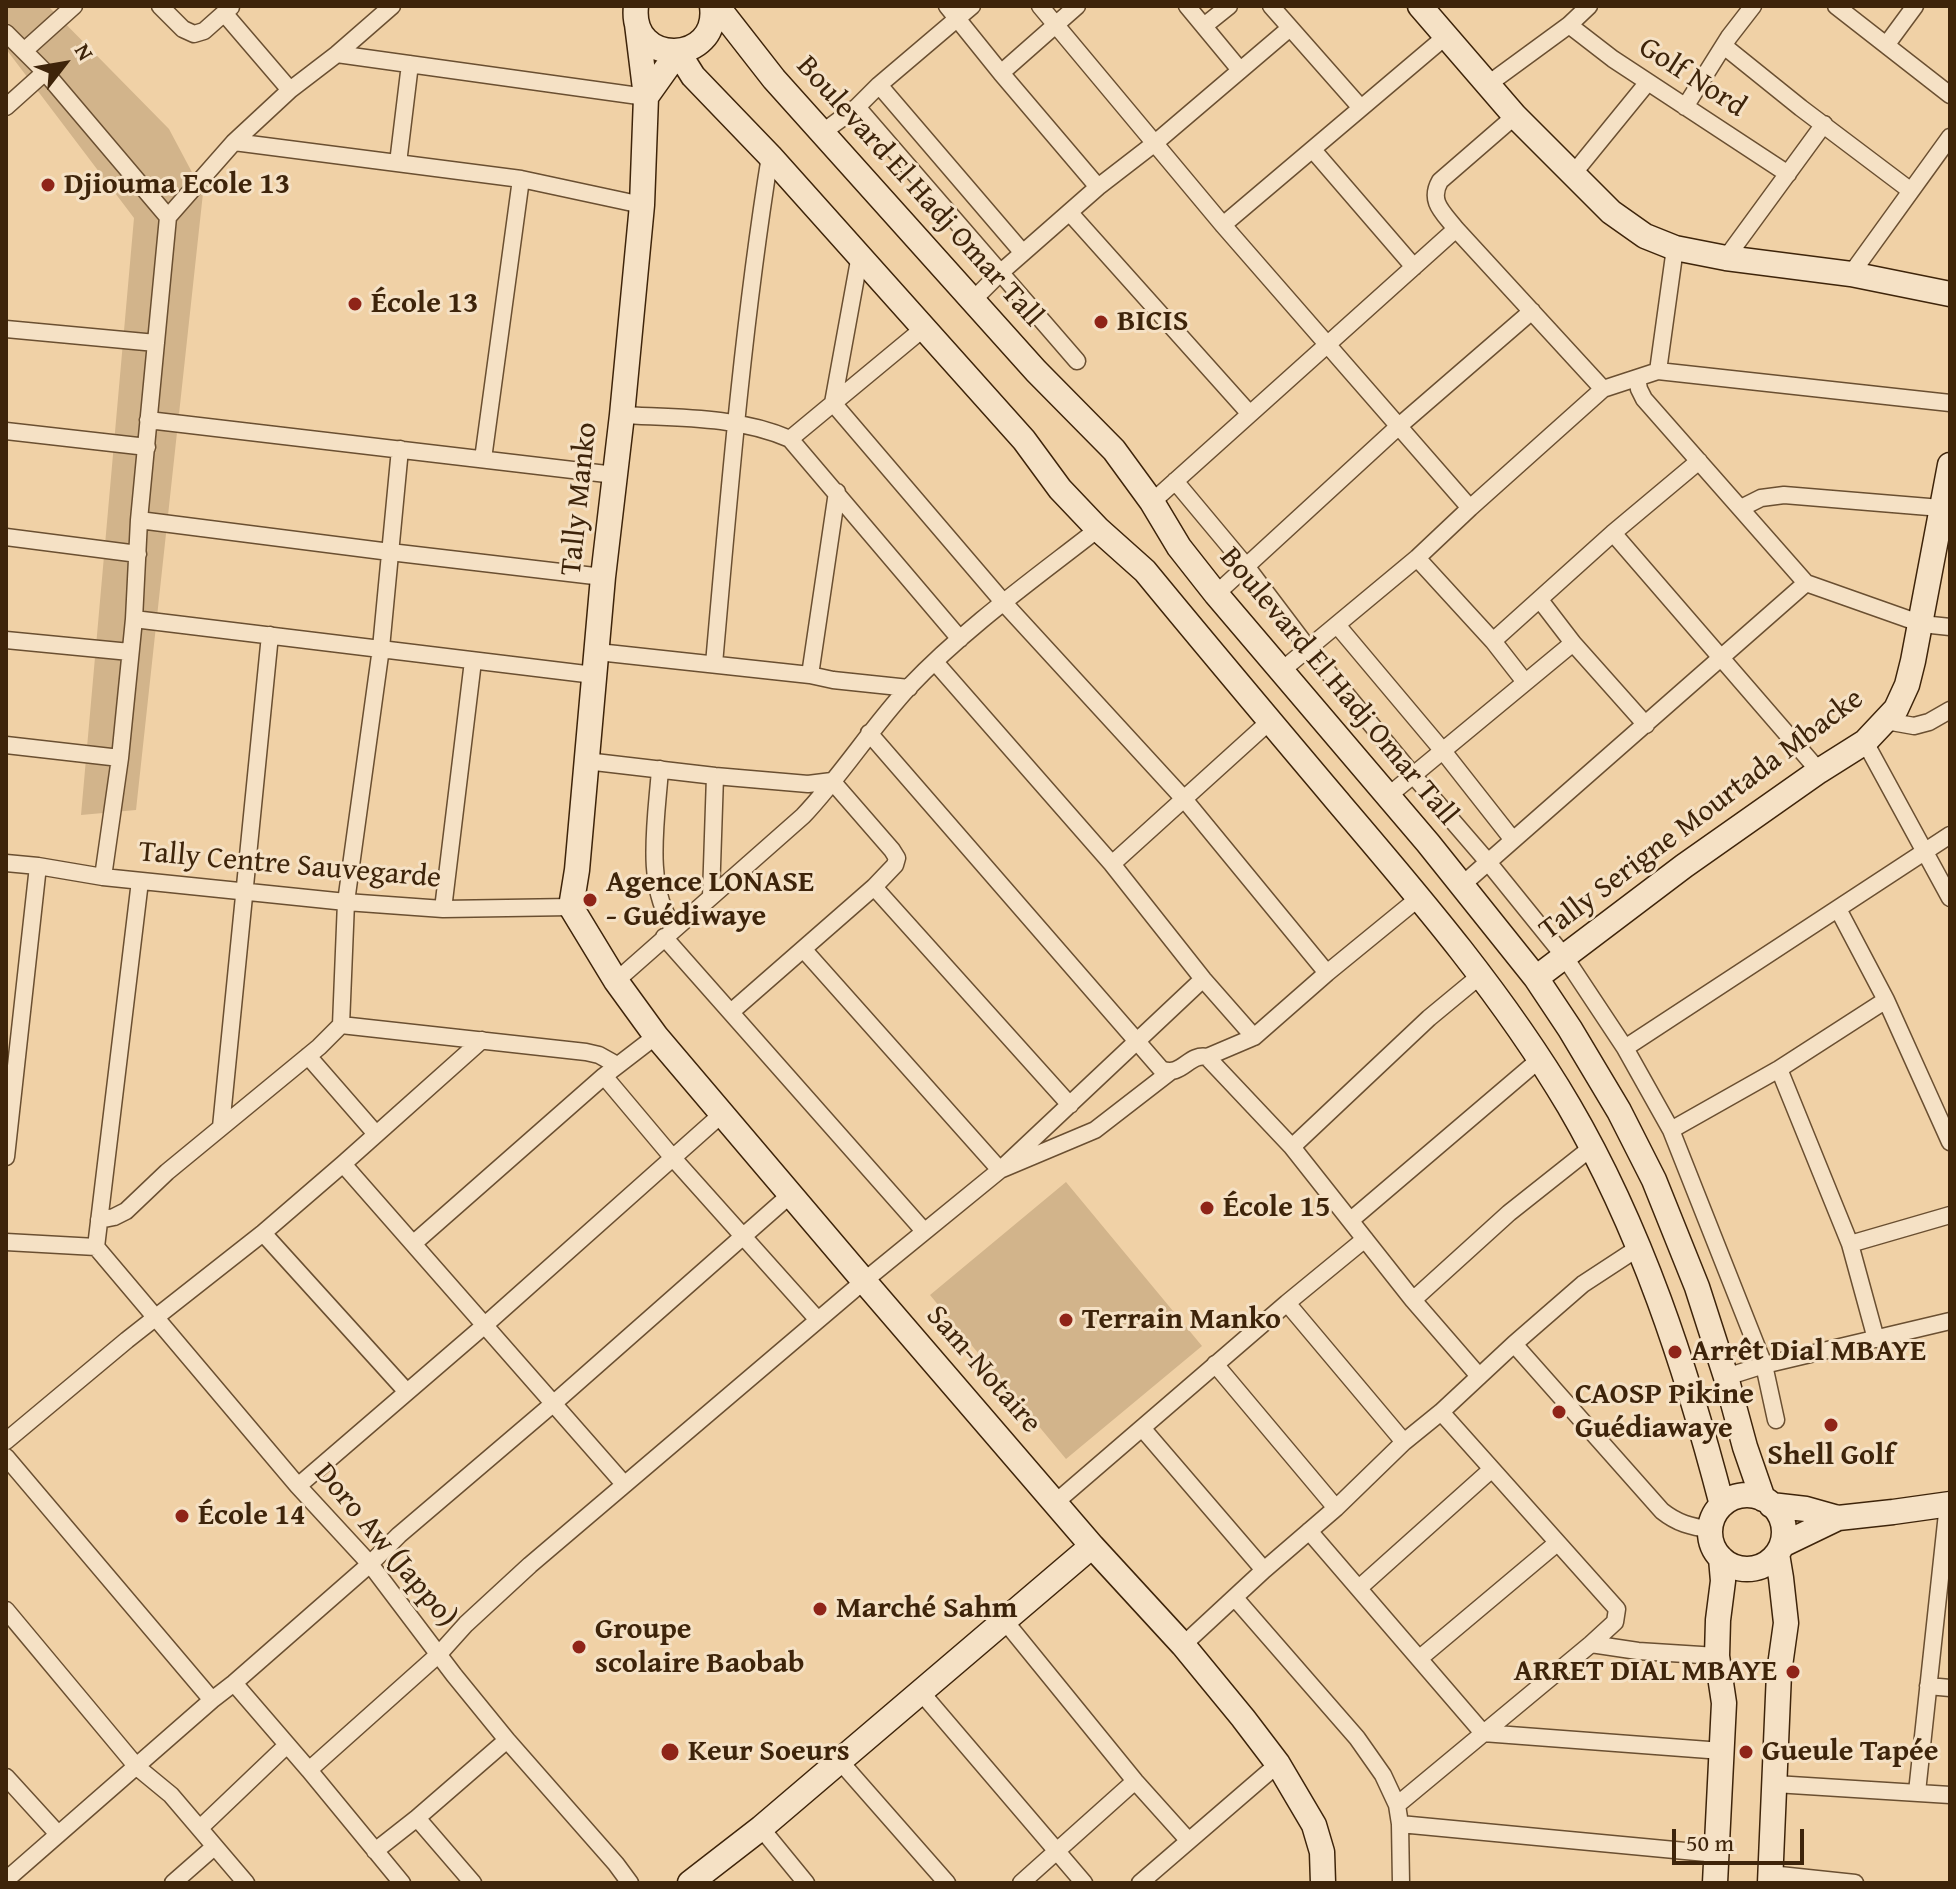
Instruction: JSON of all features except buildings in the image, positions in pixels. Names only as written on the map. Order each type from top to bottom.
[{"type":"main road","points":[[636,11],[641,34],[648,42],[667,52],[678,52],[695,47],[708,34],[715,6]]},
{"type":"main road","name":"Boulevard El Hadj Omar Tall","points":[[715,6],[774,79],[1036,371],[1114,450],[1152,502],[1179,547],[1216,594],[1388,796],[1536,978],[1619,1111],[1654,1180],[1692,1275],[1726,1377],[1745,1447],[1767,1502],[1783,1523],[1779,1550],[1786,1623],[1779,1673],[1770,1879]]},
{"type":"main road","points":[[1420,6],[1515,116],[1611,212],[1645,236],[1675,248],[1726,258],[1851,274],[1950,294]]},
{"type":"main road","name":"Tally Manko","points":[[571,907],[642,205],[646,97],[636,11]]},
{"type":"main road","points":[[646,97],[678,52]]},
{"type":"main road","points":[[678,52],[693,76],[770,156],[1024,440],[1060,489],[1098,529],[1145,571],[1420,897],[1481,975],[1570,1108],[1625,1214],[1690,1387],[1722,1505]]},
{"type":"main road","name":"Tally Serigne Mourtada Mbacke","points":[[1536,978],[1684,866],[1865,742],[1896,709],[1907,685],[1922,624],[1950,465]]},
{"type":"main road","name":"Sam-Notaire","points":[[571,907],[616,981],[656,1036],[1092,1546],[1183,1645],[1278,1764],[1314,1825],[1322,1852],[1318,1879]]},
{"type":"main road","points":[[1838,1518],[1742,1495],[1722,1505],[1714,1516],[1710,1529],[1713,1548],[1729,1564],[1743,1570],[1761,1566],[1779,1550],[1838,1518],[1949,1504]]},
{"type":"main road","points":[[690,1883],[761,1828],[838,1759],[1092,1546]]},
{"type":"main road","points":[[1715,1883],[1724,1703],[1717,1656],[1722,1598],[1721,1558]]},
{"type":"street","points":[[24,51],[74,6]]},
{"type":"street","points":[[160,6],[183,29],[194,34],[204,31],[228,10],[290,90]]},
{"type":"street","points":[[103,877],[120,758],[134,619],[139,520],[168,217],[234,142],[290,90],[392,6]]},
{"type":"street","points":[[823,132],[857,107],[953,12],[972,6]]},
{"type":"street","points":[[1040,6],[1223,225],[1470,508]]},
{"type":"street","points":[[1001,73],[1077,6]]},
{"type":"street","points":[[1187,6],[1240,70]]},
{"type":"street","points":[[1204,26],[1229,6]]},
{"type":"street","points":[[1271,6],[1361,108]]},
{"type":"street","points":[[1685,107],[1753,6]]},
{"type":"street","points":[[1836,6],[1950,95]]},
{"type":"street","points":[[1887,44],[1915,6]]},
{"type":"street","points":[[1487,85],[1569,25],[1585,7]]},
{"type":"street","points":[[953,12],[1098,187]]},
{"type":"street","name":"Golf Nord","points":[[1569,25],[1613,59],[1788,174]]},
{"type":"street","points":[[973,300],[1098,187],[1155,143],[1290,28]]},
{"type":"street","points":[[6,33],[45,72],[168,217]]},
{"type":"street","points":[[1223,225],[1445,37]]},
{"type":"street","points":[[1724,46],[1911,191]]},
{"type":"street","points":[[337,54],[646,97]]},
{"type":"street","points":[[398,163],[410,64]]},
{"type":"street","points":[[6,107],[45,72]]},
{"type":"street","points":[[1573,174],[1648,82]]},
{"type":"street","points":[[879,85],[1023,253]]},
{"type":"street","points":[[857,107],[1077,361]]},
{"type":"street","points":[[1515,116],[1440,181],[1435,189],[1437,203],[1456,229],[1603,389]]},
{"type":"street","points":[[1726,258],[1824,124]]},
{"type":"street","points":[[1851,274],[1950,137]]},
{"type":"street","points":[[234,142],[521,179],[642,205]]},
{"type":"street","points":[[1313,150],[1414,267]]},
{"type":"street","points":[[714,664],[735,422],[755,244],[770,156]]},
{"type":"street","points":[[483,459],[521,179]]},
{"type":"street","points":[[1070,213],[1249,413]]},
{"type":"street","points":[[1152,502],[1456,229]]},
{"type":"street","points":[[1658,371],[1675,248]]},
{"type":"street","points":[[833,403],[860,255]]},
{"type":"street","points":[[1216,594],[1399,426],[1532,311]]},
{"type":"street","points":[[790,439],[924,328]]},
{"type":"street","points":[[6,329],[156,343]]},
{"type":"street","points":[[1281,671],[1417,558],[1603,389],[1658,371],[1950,403]]},
{"type":"street","points":[[1637,378],[1644,399],[1806,583],[1922,624],[1950,627]]},
{"type":"street","points":[[833,403],[1004,603],[1184,799],[1327,973]]},
{"type":"street","points":[[622,415],[735,422],[790,439],[960,639]]},
{"type":"street","points":[[148,420],[615,475]]},
{"type":"street","points":[[6,431],[147,447]]},
{"type":"street","points":[[99,1220],[126,1211],[167,1172],[341,1025],[346,902],[381,648],[400,449]]},
{"type":"street","points":[[1493,641],[1699,461]]},
{"type":"street","points":[[1175,481],[1246,566],[1308,648],[1564,956],[1625,1048],[1671,1130],[1764,1365],[1776,1420]]},
{"type":"street","points":[[810,675],[837,492]]},
{"type":"street","points":[[1741,508],[1761,498],[1784,495],[1941,508]]},
{"type":"street","points":[[139,520],[603,577]]},
{"type":"street","points":[[616,981],[803,816],[869,733],[935,662],[1098,529]]},
{"type":"street","points":[[1613,533],[1819,771]]},
{"type":"street","points":[[6,537],[138,554]]},
{"type":"street","points":[[1417,558],[1493,641],[1525,682]]},
{"type":"street","points":[[1462,885],[1806,583]]},
{"type":"street","points":[[1540,600],[1573,643],[1646,725]]},
{"type":"street","points":[[134,619],[473,661],[714,664],[909,688]]},
{"type":"street","points":[[1337,625],[1513,840]]},
{"type":"street","points":[[221,1127],[270,635]]},
{"type":"street","points":[[6,640],[130,652]]},
{"type":"street","points":[[1388,796],[1573,643]]},
{"type":"street","points":[[443,909],[473,661]]},
{"type":"street","points":[[935,662],[1112,864],[1203,979],[1254,1037]]},
{"type":"street","points":[[1886,721],[1914,726],[1929,722],[1950,710]]},
{"type":"street","points":[[1112,864],[1270,721]]},
{"type":"street","points":[[869,733],[1161,1069],[1170,1072]]},
{"type":"street","points":[[1865,742],[1950,898]]},
{"type":"street","points":[[6,745],[120,758]]},
{"type":"street","points":[[586,761],[808,784],[832,781]]},
{"type":"street","points":[[660,769],[654,854],[661,901],[670,932],[731,1012],[924,1231]]},
{"type":"street","points":[[711,896],[715,776]]},
{"type":"street","points":[[731,1012],[804,950],[895,865],[895,854],[832,781]]},
{"type":"street","points":[[1625,1048],[1950,835]]},
{"type":"street","name":"Tally Centre Sauvegarde","points":[[6,863],[103,877],[346,902],[443,909],[571,907]]},
{"type":"street","points":[[6,1157],[14,1020],[38,866]]},
{"type":"street","points":[[6,1242],[96,1247],[140,881]]},
{"type":"street","points":[[874,887],[1070,1105]]},
{"type":"street","points":[[1000,1170],[1095,1130],[1170,1072],[1199,1056],[1207,1057],[1254,1037],[1420,897]]},
{"type":"street","points":[[1838,909],[1886,1000],[1950,1142]]},
{"type":"street","points":[[804,950],[1000,1170]]},
{"type":"street","points":[[1292,1147],[1429,1018],[1481,975]]},
{"type":"street","points":[[309,1770],[439,1654],[466,1624],[530,1565],[864,1281],[1000,1170],[1203,979]]},
{"type":"street","points":[[1671,1130],[1779,1069],[1886,1000]]},
{"type":"street","points":[[341,1025],[599,1055],[673,1158],[818,1320]]},
{"type":"street","points":[[414,1243],[610,1070],[656,1036]]},
{"type":"street","points":[[6,1441],[263,1233],[482,1040]]},
{"type":"street","points":[[308,1056],[376,1134]]},
{"type":"street","points":[[1207,1057],[1292,1147],[1413,1300],[1478,1375]]},
{"type":"street","points":[[1351,1220],[1540,1059]]},
{"type":"street","points":[[1779,1069],[1850,1244],[1876,1339]]},
{"type":"street","points":[[298,1486],[722,1114]]},
{"type":"street","points":[[1413,1300],[1509,1213],[1591,1148]]},
{"type":"street","points":[[343,1164],[624,1484]]},
{"type":"street","points":[[6,1880],[790,1195]]},
{"type":"street","points":[[1850,1244],[1950,1215]]},
{"type":"street","points":[[263,1233],[407,1392]]},
{"type":"street","points":[[1056,1502],[1365,1239]]},
{"type":"street","name":"Doro Aw (Jappo)","points":[[96,1247],[298,1486],[370,1564],[454,1675],[630,1883]]},
{"type":"street","points":[[1183,1645],[1478,1375],[1583,1284],[1638,1248]]},
{"type":"street","points":[[1287,1303],[1404,1442]]},
{"type":"street","points":[[1726,1377],[1764,1365],[1950,1321]]},
{"type":"street","points":[[1514,1344],[1662,1511],[1680,1523],[1710,1529]]},
{"type":"street","points":[[1215,1364],[1336,1508]]},
{"type":"street","points":[[1397,1805],[1591,1644],[1615,1622],[1617,1609],[1441,1412]]},
{"type":"street","points":[[1142,1428],[1264,1570]]},
{"type":"street","points":[[6,1457],[212,1700]]},
{"type":"street","points":[[1359,1588],[1492,1469]]},
{"type":"street","points":[[1917,1792],[1949,1504]]},
{"type":"street","points":[[1309,1531],[1483,1733],[1722,1751]]},
{"type":"street","points":[[1420,1658],[1557,1543]]},
{"type":"street","points":[[1235,1598],[1357,1738],[1383,1775],[1397,1805],[1401,1883]]},
{"type":"street","points":[[6,1610],[137,1767],[171,1795],[246,1883]]},
{"type":"street","points":[[1004,1620],[1135,1781],[1188,1840]]},
{"type":"street","points":[[1591,1644],[1638,1651],[1717,1656]]},
{"type":"street","points":[[234,1683],[402,1883]]},
{"type":"street","points":[[1928,1686],[1950,1688]]},
{"type":"street","points":[[920,1691],[1084,1883]]},
{"type":"street","points":[[375,1851],[507,1740]]},
{"type":"street","points":[[200,1828],[287,1745]]},
{"type":"street","points":[[838,1759],[947,1883]]},
{"type":"street","points":[[1140,1883],[1278,1764]]},
{"type":"street","points":[[6,1777],[58,1834]]},
{"type":"street","points":[[1021,1883],[1135,1781]]},
{"type":"street","points":[[1775,1784],[1950,1795]]},
{"type":"street","points":[[417,1818],[473,1883]]},
{"type":"street","points":[[1400,1824],[1717,1854]]},
{"type":"street","points":[[761,1828],[806,1883]]},
{"type":"street","points":[[173,1883],[214,1847]]},
{"type":"street","points":[[1770,1879],[1855,1883]]},
{"type":"shaded area","points":[[6,6],[48,6],[169,129],[203,193],[136,810],[81,815],[134,218],[6,49]]},
{"type":"shaded area","name":"Terrain Manko","points":[[1066,1182],[1202,1346],[1066,1459],[930,1295]]},
{"type":"place","name":"Djiouma Ecole 13","points":[[48,185]]},
{"type":"place","name":"École 13","points":[[355,304]]},
{"type":"place","name":"BICIS","points":[[1101,322]]},
{"type":"place","name":"Agence LONASE - Guédiwaye","points":[[590,900]]},
{"type":"place","name":"École 15","points":[[1207,1208]]},
{"type":"place","name":"Terrain Manko","points":[[1066,1320]]},
{"type":"place","name":"Arrêt Dial MBAYE","points":[[1675,1352]]},
{"type":"place","name":"CAOSP Pikine Guédiawaye","points":[[1559,1412]]},
{"type":"place","name":"Shell Golf","points":[[1831,1425]]},
{"type":"place","name":"École 14","points":[[182,1516]]},
{"type":"place","name":"Marché Sahm","points":[[820,1609]]},
{"type":"place","name":"Groupe scolaire Baobab","points":[[579,1647]]},
{"type":"place","name":"ARRET DIAL MBAYE","points":[[1793,1672]]},
{"type":"place","name":"Keur Soeurs","points":[[670,1752]]},
{"type":"place","name":"Gueule Tapée","points":[[1746,1752]]}]
